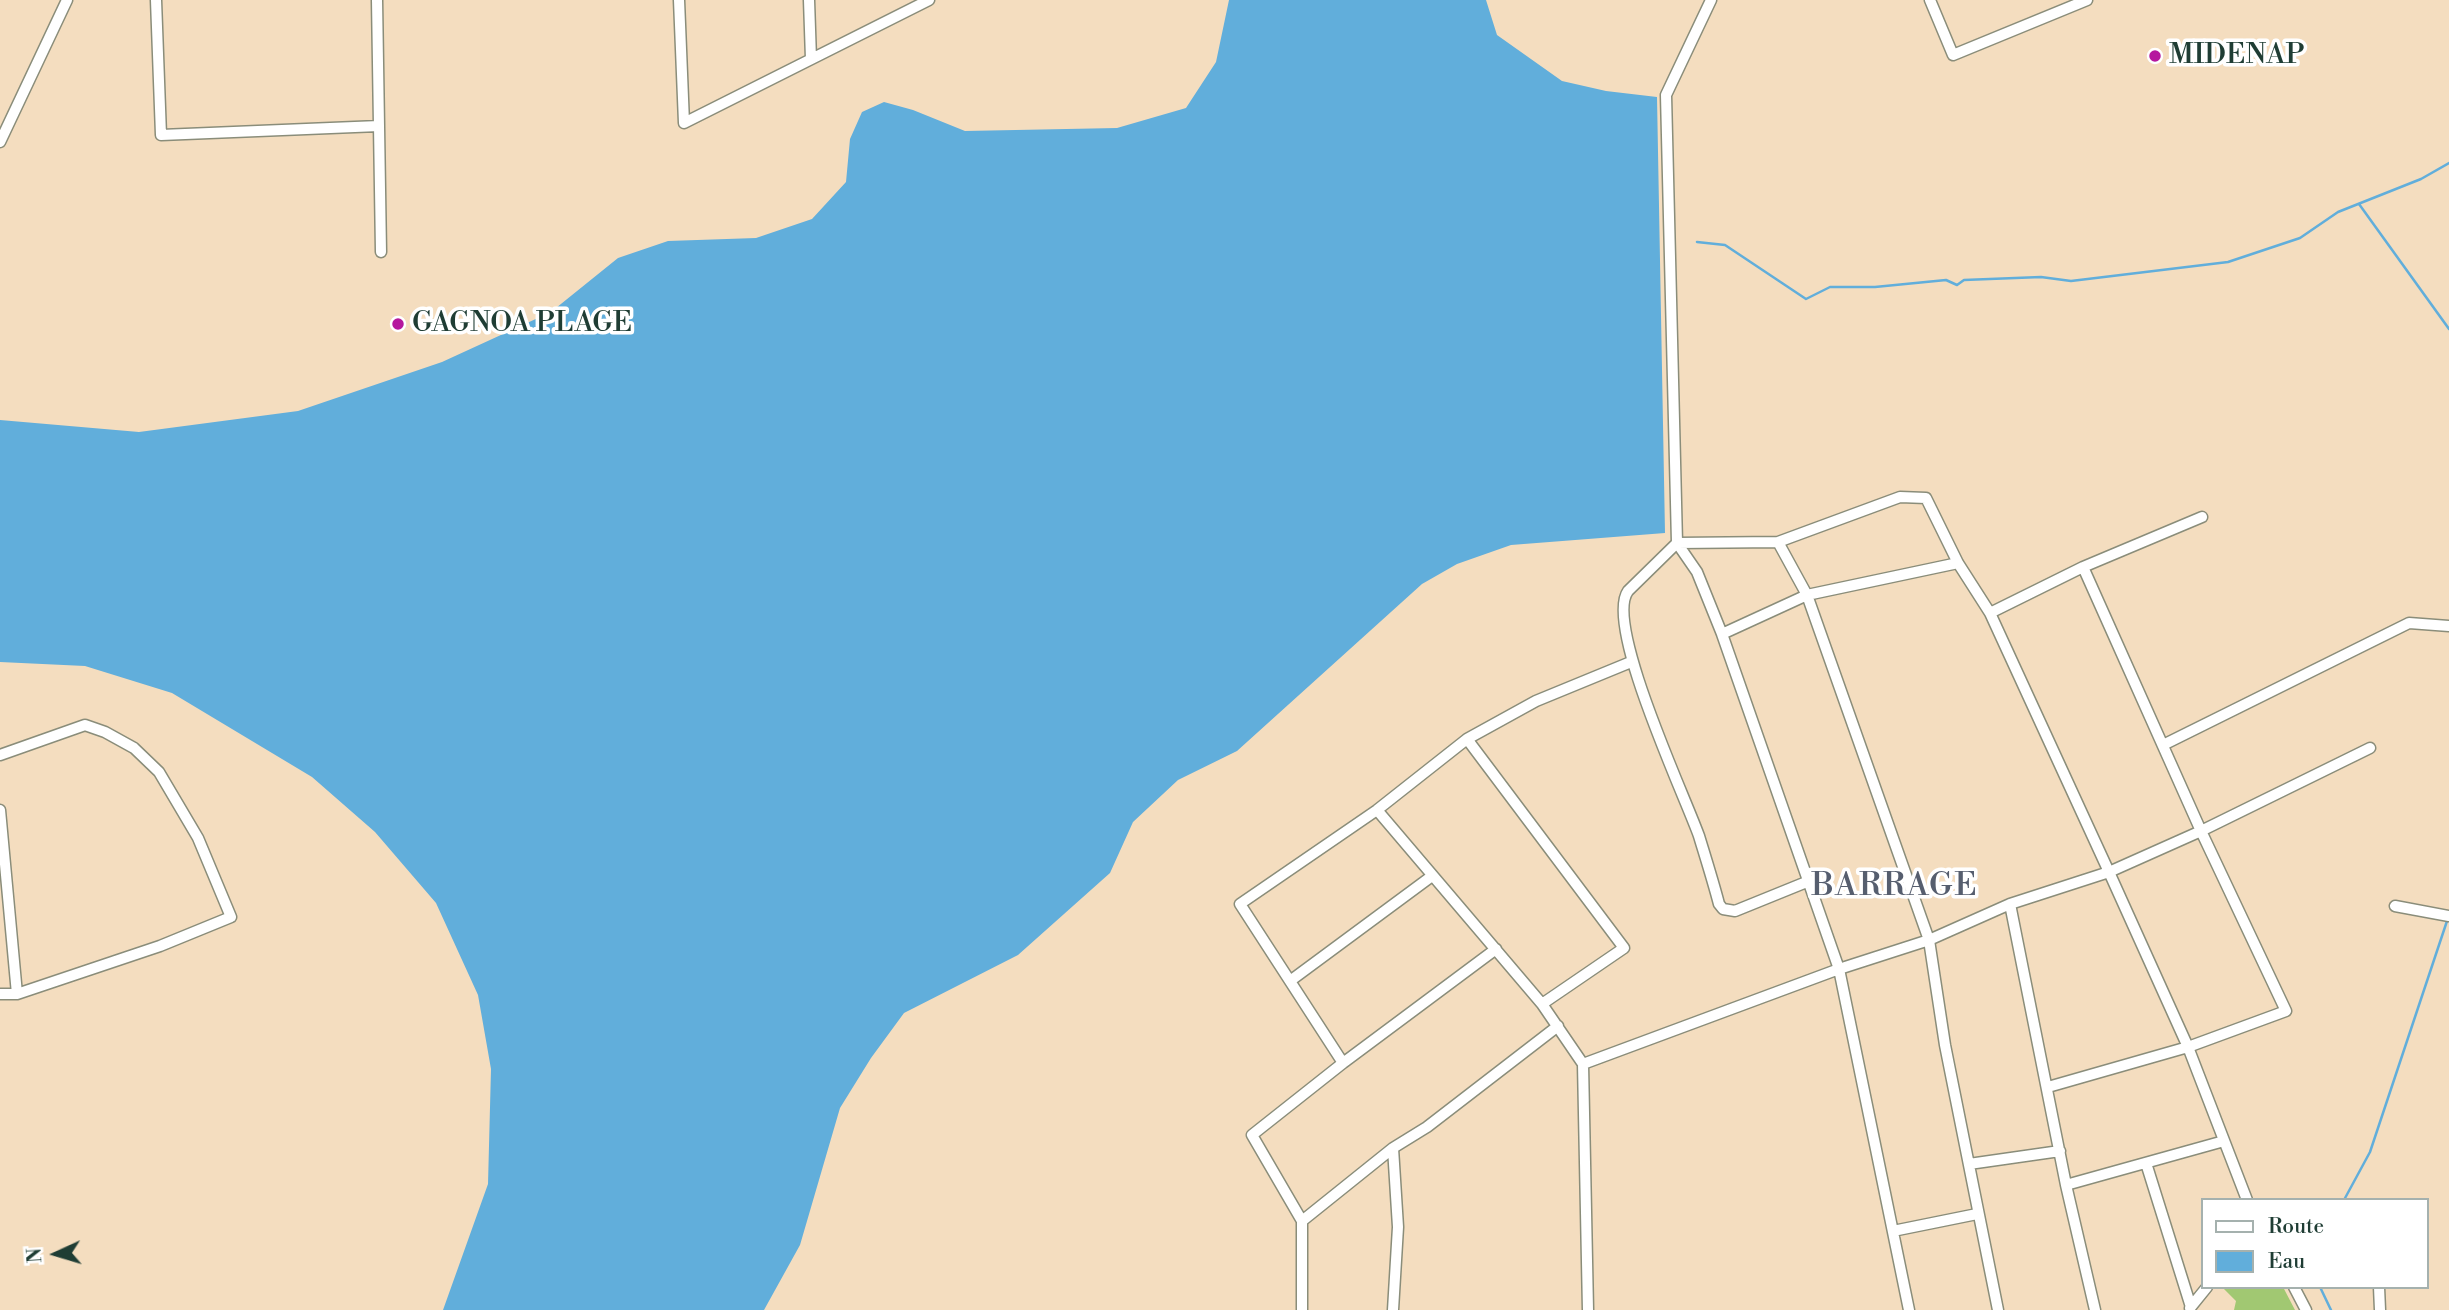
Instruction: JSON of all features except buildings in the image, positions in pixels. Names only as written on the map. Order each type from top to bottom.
[{"type":"street","points":[[0,142],[66,0]]},
{"type":"street","points":[[156,0],[161,135],[379,126]]},
{"type":"street","points":[[377,0],[381,252]]},
{"type":"street","points":[[678,0],[684,123],[929,0]]},
{"type":"street","points":[[809,0],[811,59]]},
{"type":"street","points":[[1711,0],[1666,95],[1677,543],[1697,572],[1722,634],[1839,969],[1909,1310]]},
{"type":"street","points":[[1930,0],[1954,55],[2087,0]]},
{"type":"street","points":[[1810,881],[1735,911],[1723,909],[1719,904],[1699,836],[1631,662],[1622,608],[1623,597],[1677,543],[1778,542],[1900,497],[1927,498],[1958,563],[1990,613],[2109,872],[2188,1047],[2246,1198]]},
{"type":"street","points":[[1990,613],[2084,568],[2202,517]]},
{"type":"street","points":[[1778,542],[1807,595],[1929,940],[1945,1045],[1998,1310]]},
{"type":"street","points":[[1722,634],[1807,595],[1958,563]]},
{"type":"street","points":[[2048,1087],[2188,1047],[2286,1011],[2200,831],[2084,568]]},
{"type":"street","points":[[2163,745],[2409,623],[2449,626]]},
{"type":"street","points":[[1343,1063],[1240,904],[1377,810],[1467,739],[1536,701],[1631,662]]},
{"type":"street","points":[[0,755],[85,725],[105,732],[134,748],[159,772],[198,838],[231,918],[160,946],[17,994],[0,994]]},
{"type":"street","points":[[1467,739],[1624,948],[1542,1004]]},
{"type":"street","points":[[1583,1064],[1839,969],[1929,940],[2010,904],[2109,872],[2370,748]]},
{"type":"street","points":[[0,810],[17,994]]},
{"type":"street","points":[[1377,810],[1542,1004],[1583,1064],[1588,1310]]},
{"type":"street","points":[[1290,981],[1432,876]]},
{"type":"street","points":[[2010,904],[2066,1185],[2095,1310]]},
{"type":"street","points":[[2395,906],[2449,916]]},
{"type":"street","points":[[1302,1310],[1302,1221],[1252,1135],[1496,949]]},
{"type":"street","points":[[1302,1221],[1393,1148],[1427,1127],[1558,1026]]},
{"type":"street","points":[[2066,1185],[2224,1141]]},
{"type":"street","points":[[1393,1148],[1398,1227],[1393,1310]]},
{"type":"street","points":[[1969,1164],[2060,1151]]},
{"type":"street","points":[[2146,1163],[2190,1308]]},
{"type":"street","points":[[1893,1231],[1977,1214]]},
{"type":"street","points":[[2190,1308],[2205,1289]]},
{"type":"street","points":[[2295,1289],[2306,1310]]},
{"type":"street","points":[[2379,1289],[2380,1310]]},
{"type":"green space","points":[[2224,1289],[2284,1289],[2295,1310],[2234,1310],[2236,1301]]},
{"type":"water","points":[[1229,0],[1486,0],[1497,35],[1562,81],[1606,91],[1657,97],[1665,533],[1511,545],[1457,564],[1422,584],[1237,751],[1178,780],[1133,822],[1110,873],[1018,955],[904,1013],[871,1058],[840,1108],[800,1245],[764,1310],[443,1310],[488,1184],[491,1069],[478,995],[436,903],[375,832],[312,777],[172,693],[85,666],[0,662],[0,420],[139,432],[298,411],[442,362],[551,312],[618,258],[668,241],[756,238],[812,219],[846,182],[850,139],[862,112],[884,102],[913,110],[965,131],[1117,128],[1186,108],[1216,62]]},
{"type":"waterway","points":[[1697,242],[1725,245],[1806,299],[1830,287],[1875,287],[1946,280],[1957,285],[1964,280],[2041,277],[2071,281],[2228,262],[2300,238],[2338,212],[2421,179],[2449,163]]},
{"type":"waterway","points":[[2359,204],[2449,329]]},
{"type":"waterway","points":[[2345,1198],[2370,1152],[2448,918]]},
{"type":"waterway","points":[[2321,1289],[2331,1310]]},
{"type":"place","name":"MIDENAP","points":[[2155,56]]},
{"type":"place","name":"GAGNOA PLAGE","points":[[398,324]]},
{"type":"district","name":"BARRAGE","points":[[1895,887]]}]
